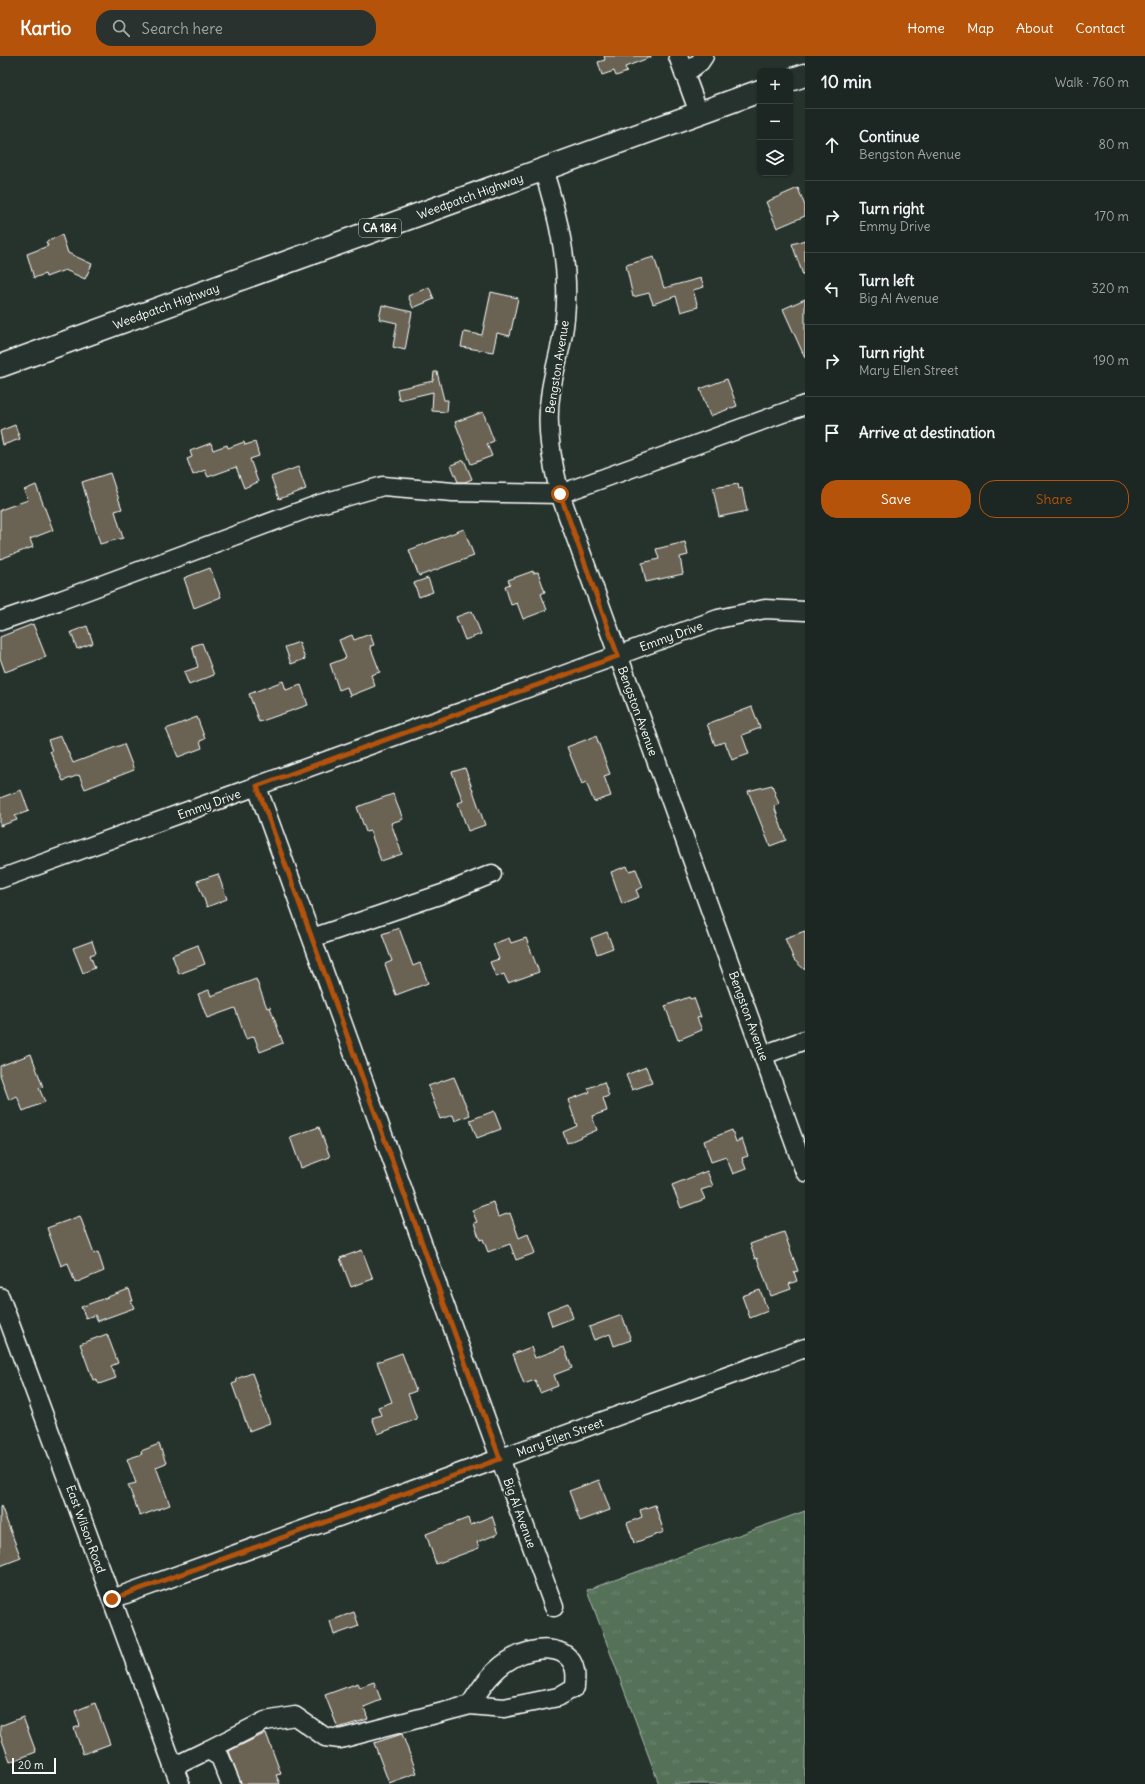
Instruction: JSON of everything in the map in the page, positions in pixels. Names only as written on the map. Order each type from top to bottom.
[{"type":"main road","points":[[793,79],[805,75]]},
{"type":"main road","name":"Weedpatch Highway","points":[[0,366],[757,92]]},
{"type":"street","points":[[678,56],[699,113]]},
{"type":"street","points":[[684,74],[700,62],[704,56]]},
{"type":"street","name":"Bengston Avenue","points":[[544,169],[555,205],[563,242],[566,280],[566,318],[560,355],[551,390],[548,425],[551,460],[560,494],[805,1172]]},
{"type":"street","points":[[0,620],[61,600],[320,504],[383,486],[453,492],[560,494],[805,405]]},
{"type":"street","name":"Emmy Drive","points":[[0,880],[718,620],[765,609],[805,611]]},
{"type":"street","name":"Big Al Avenue","points":[[257,786],[554,1607]]},
{"type":"street","points":[[312,938],[445,893],[492,874]]},
{"type":"street","points":[[763,1055],[805,1040]]},
{"type":"street","name":"East Wilson Road","points":[[0,1297],[180,1784]]},
{"type":"street","name":"Mary Ellen Street","points":[[112,1599],[805,1348]]},
{"type":"street","points":[[173,1766],[265,1722],[294,1716],[325,1737],[340,1739],[470,1705],[504,1708],[558,1697],[575,1687],[575,1671],[567,1657],[554,1650],[540,1649],[526,1653],[513,1658],[484,1682],[470,1705]]},
{"type":"street","points":[[208,1750],[220,1757],[231,1784]]},
{"type":"green space","points":[[805,1511],[805,1784],[659,1784],[587,1590]]},
{"type":"building","points":[[604,56],[651,57],[625,67],[627,72],[616,76],[614,71],[602,75],[598,62],[605,60]]},
{"type":"building","points":[[798,188],[805,206],[805,216],[777,228],[766,202]]},
{"type":"building","points":[[62,235],[68,253],[92,264],[85,279],[65,270],[46,277],[45,274],[34,278],[27,254],[48,246],[46,242]]},
{"type":"building","points":[[805,240],[805,275],[803,275],[792,244]]},
{"type":"building","points":[[654,257],[664,288],[701,278],[704,287],[693,290],[698,307],[681,312],[676,296],[653,304],[649,293],[633,297],[626,265]]},
{"type":"building","points":[[429,287],[434,299],[413,308],[408,296]]},
{"type":"building","points":[[491,292],[518,298],[510,336],[497,333],[493,352],[461,347],[464,332],[482,335]]},
{"type":"building","points":[[805,299],[805,358],[783,309]]},
{"type":"building","points":[[382,305],[412,312],[405,350],[393,347],[397,323],[379,319]]},
{"type":"building","points":[[434,372],[437,372],[444,400],[448,400],[447,412],[432,411],[433,392],[399,400],[397,389],[433,381]]},
{"type":"building","points":[[727,379],[737,406],[710,416],[700,389]]},
{"type":"building","points":[[483,412],[494,441],[487,444],[492,456],[471,464],[455,422]]},
{"type":"building","points":[[15,425],[20,439],[3,445],[0,431]]},
{"type":"building","points":[[244,442],[245,445],[255,442],[259,456],[250,459],[258,482],[244,488],[236,467],[208,477],[205,470],[193,475],[187,459],[192,457],[190,451],[211,443],[213,450],[227,445],[228,448]]},
{"type":"building","points":[[464,460],[472,479],[465,482],[458,482],[451,465]]},
{"type":"building","points":[[298,467],[306,489],[279,499],[271,477]]},
{"type":"building","points":[[110,473],[122,509],[115,511],[123,538],[100,544],[82,482]]},
{"type":"building","points":[[738,484],[739,489],[742,488],[747,511],[719,517],[713,488]]},
{"type":"building","points":[[36,485],[53,530],[30,539],[33,547],[0,559],[0,510],[28,500],[24,490]]},
{"type":"building","points":[[464,529],[474,556],[419,576],[409,550]]},
{"type":"building","points":[[685,542],[688,555],[680,557],[683,574],[646,582],[642,563],[659,559],[656,549]]},
{"type":"building","points":[[210,568],[221,597],[194,608],[184,578]]},
{"type":"building","points":[[533,571],[533,573],[538,572],[545,592],[541,594],[547,610],[523,619],[517,603],[511,605],[505,586],[510,584],[508,580]]},
{"type":"building","points":[[428,578],[433,592],[419,597],[414,583]]},
{"type":"building","points":[[472,611],[481,634],[465,640],[456,617]]},
{"type":"building","points":[[33,624],[46,657],[5,672],[0,658],[0,637]]},
{"type":"building","points":[[87,626],[93,643],[77,649],[71,632]]},
{"type":"building","points":[[370,634],[374,645],[370,646],[380,672],[371,675],[375,686],[350,696],[347,687],[339,690],[330,664],[346,658],[339,640],[352,635],[354,640]]},
{"type":"building","points":[[299,642],[305,659],[291,664],[285,647]]},
{"type":"building","points":[[202,643],[214,675],[189,685],[184,672],[198,667],[192,646]]},
{"type":"building","points":[[283,681],[286,690],[301,685],[308,705],[259,722],[249,694]]},
{"type":"building","points":[[752,707],[760,728],[742,735],[749,754],[732,760],[725,742],[715,745],[707,724]]},
{"type":"building","points":[[197,717],[205,739],[200,741],[202,748],[178,757],[166,729]]},
{"type":"building","points":[[61,736],[73,763],[124,744],[134,770],[85,789],[79,775],[63,781],[50,751],[52,751],[48,740]]},
{"type":"building","points":[[596,736],[610,774],[604,776],[611,796],[594,802],[586,782],[582,784],[567,747]]},
{"type":"building","points":[[465,768],[485,825],[468,831],[458,803],[463,801],[452,772]]},
{"type":"building","points":[[772,785],[779,804],[774,806],[786,840],[770,846],[748,791]]},
{"type":"building","points":[[21,790],[29,811],[15,816],[17,820],[0,826],[0,798]]},
{"type":"building","points":[[393,794],[403,819],[391,823],[402,854],[381,861],[370,831],[366,832],[357,807]]},
{"type":"building","points":[[627,866],[629,871],[636,869],[643,887],[636,890],[639,897],[622,904],[611,872]]},
{"type":"building","points":[[218,874],[227,899],[207,907],[197,881]]},
{"type":"building","points":[[399,928],[413,966],[420,963],[428,983],[396,995],[385,964],[392,961],[382,934]]},
{"type":"building","points":[[805,931],[805,970],[794,960],[785,938]]},
{"type":"building","points":[[607,932],[613,948],[597,954],[591,938]]},
{"type":"building","points":[[509,938],[511,943],[526,938],[539,972],[508,983],[504,974],[496,977],[490,962],[499,959],[493,944]]},
{"type":"building","points":[[92,941],[96,953],[90,955],[95,968],[83,973],[73,948]]},
{"type":"building","points":[[198,945],[205,964],[179,974],[172,955]]},
{"type":"building","points":[[256,979],[267,1008],[270,1007],[283,1043],[260,1052],[254,1036],[246,1039],[235,1008],[207,1018],[198,994],[209,990],[211,996]]},
{"type":"building","points":[[689,997],[690,999],[694,998],[701,1017],[697,1018],[702,1030],[678,1040],[665,1006]]},
{"type":"building","points":[[31,1054],[43,1087],[39,1088],[45,1102],[23,1111],[17,1096],[9,1100],[0,1075],[0,1066]]},
{"type":"building","points":[[646,1067],[652,1083],[632,1090],[626,1075]]},
{"type":"building","points":[[454,1077],[470,1115],[455,1121],[453,1115],[440,1119],[428,1086]]},
{"type":"building","points":[[604,1082],[609,1096],[603,1098],[607,1111],[592,1116],[597,1130],[567,1143],[563,1132],[577,1126],[568,1100],[590,1092],[588,1088]]},
{"type":"building","points":[[494,1111],[501,1129],[477,1138],[470,1120]]},
{"type":"building","points":[[319,1127],[330,1157],[301,1168],[290,1137]]},
{"type":"building","points":[[732,1130],[736,1142],[742,1139],[748,1156],[742,1158],[746,1169],[733,1174],[726,1157],[711,1162],[704,1141]]},
{"type":"building","points":[[707,1171],[713,1186],[701,1190],[705,1199],[681,1208],[672,1185]]},
{"type":"building","points":[[493,1202],[498,1217],[510,1213],[519,1238],[528,1234],[535,1253],[516,1260],[510,1244],[488,1252],[483,1239],[480,1240],[474,1223],[477,1222],[472,1210]]},
{"type":"building","points":[[80,1216],[94,1254],[98,1252],[104,1271],[75,1283],[68,1263],[61,1266],[47,1228]]},
{"type":"building","points":[[784,1232],[798,1271],[794,1272],[797,1281],[789,1284],[791,1289],[771,1296],[757,1258],[755,1259],[750,1244]]},
{"type":"building","points":[[362,1250],[373,1279],[351,1287],[340,1258]]},
{"type":"building","points":[[129,1289],[134,1308],[98,1321],[95,1315],[86,1318],[81,1307]]},
{"type":"building","points":[[760,1290],[768,1311],[750,1318],[742,1296]]},
{"type":"building","points":[[568,1303],[573,1318],[552,1326],[547,1311]]},
{"type":"building","points":[[622,1315],[631,1340],[614,1346],[610,1334],[594,1340],[589,1327]]},
{"type":"building","points":[[107,1334],[118,1363],[111,1366],[116,1378],[99,1384],[96,1379],[93,1380],[80,1344]]},
{"type":"building","points":[[531,1347],[535,1358],[564,1347],[572,1368],[554,1375],[558,1386],[540,1393],[535,1380],[524,1384],[513,1354]]},
{"type":"building","points":[[402,1353],[416,1391],[408,1394],[417,1419],[378,1434],[372,1418],[381,1415],[378,1407],[392,1402],[377,1362]]},
{"type":"building","points":[[252,1373],[270,1423],[249,1431],[232,1384],[237,1382],[236,1379]]},
{"type":"building","points":[[159,1444],[166,1463],[156,1467],[170,1505],[140,1516],[128,1485],[136,1483],[127,1459],[142,1454],[141,1451]]},
{"type":"building","points":[[599,1480],[610,1510],[580,1521],[569,1491]]},
{"type":"building","points":[[655,1505],[664,1532],[634,1543],[627,1523],[642,1517],[640,1510]]},
{"type":"building","points":[[1,1506],[21,1558],[0,1566],[0,1507]]},
{"type":"building","points":[[492,1516],[498,1534],[477,1542],[479,1548],[436,1564],[426,1534],[468,1518],[470,1525]]},
{"type":"building","points":[[354,1612],[359,1626],[334,1635],[330,1621]]},
{"type":"building","points":[[374,1682],[381,1700],[364,1707],[368,1719],[338,1728],[325,1695],[358,1683],[360,1687]]},
{"type":"building","points":[[95,1703],[110,1744],[83,1754],[74,1728],[80,1726],[75,1711]]},
{"type":"building","points":[[23,1717],[36,1752],[10,1762],[0,1734],[0,1726]]},
{"type":"building","points":[[266,1733],[281,1774],[276,1775],[280,1784],[241,1784],[229,1751]]},
{"type":"building","points":[[402,1734],[417,1773],[389,1783],[374,1743]]},
{"type":"route","points":[[112,1599],[500,1459],[257,786],[618,656],[560,494]]}]
